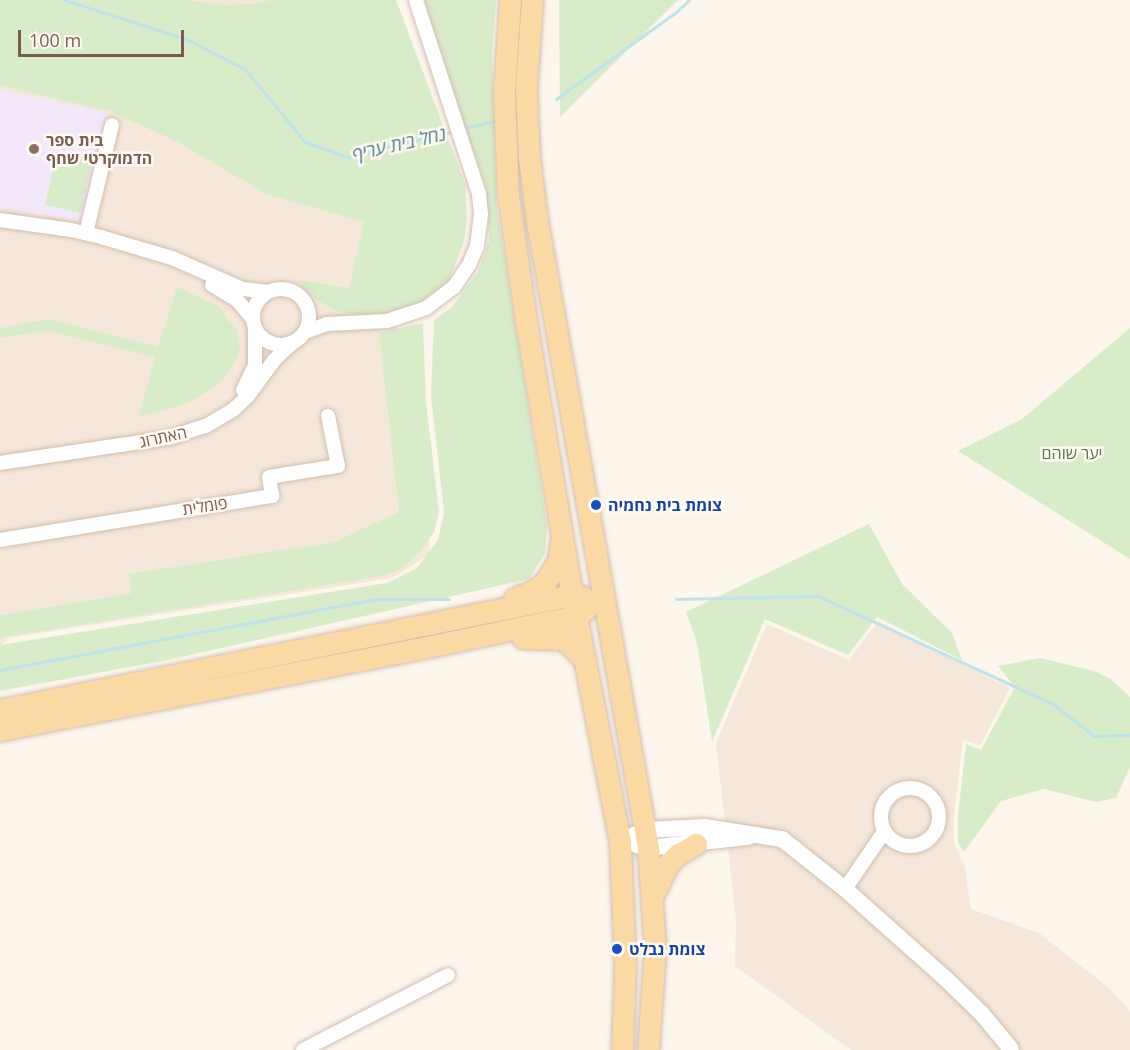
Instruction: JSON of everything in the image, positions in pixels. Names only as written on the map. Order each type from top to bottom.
[{"type":"main road","points":[[510,0],[504,92],[508,195],[524,310],[572,595],[620,842],[625,966],[622,1050]]},
{"type":"main road","points":[[532,0],[526,89],[533,189],[548,291],[602,599],[647,839],[653,896],[655,948],[648,1050]]},
{"type":"main road","points":[[458,618],[536,590],[546,581],[558,561],[562,532]]},
{"type":"main road","points":[[0,710],[572,595],[602,599]]},
{"type":"main road","points":[[0,730],[576,616],[602,599]]},
{"type":"main road","points":[[427,647],[554,637],[572,645],[586,661]]},
{"type":"main road","points":[[653,896],[668,864],[677,855],[696,844]]},
{"type":"street","points":[[0,228],[59,235],[160,263],[222,290],[237,300],[262,338],[272,344],[292,343],[305,332],[327,324],[370,323],[399,318],[426,308],[454,286],[469,265],[480,231],[479,195],[416,0]]},
{"type":"street","points":[[86,233],[112,125]]},
{"type":"street","points":[[0,220],[86,233],[172,258],[243,289],[268,292],[282,289],[291,291],[314,310],[341,322]]},
{"type":"street","points":[[254,324],[256,303],[268,292]]},
{"type":"street","points":[[305,302],[309,314],[305,332]]},
{"type":"street","name":"האתרוג","points":[[0,457],[161,431],[205,417],[232,400],[248,383],[257,354],[254,324]]},
{"type":"street","name":"האתרוג","points":[[0,463],[168,438],[206,426],[227,414],[247,397],[275,359],[292,343]]},
{"type":"street","name":"פומלית","points":[[0,540],[272,496],[269,477],[338,466],[328,416]]},
{"type":"street","points":[[845,889],[884,832],[880,815],[887,798],[894,792],[912,788],[920,789],[933,799],[939,814],[939,825],[928,841],[919,845],[899,845],[884,832]]},
{"type":"street","points":[[620,842],[705,827],[782,839],[794,846],[845,889],[945,978],[982,1014],[1011,1050]]},
{"type":"street","points":[[647,839],[696,844],[760,835]]},
{"type":"street","points":[[303,1050],[448,975]]},
{"type":"shaded area","points":[[0,0],[326,0],[374,206],[424,473],[430,554],[392,578],[8,638],[0,648]]},
{"type":"shaded area","name":"בית ספר הדמוקרטי שחף","points":[[0,90],[107,113],[82,221],[0,208]]},
{"type":"shaded area","points":[[878,621],[1010,688],[980,746],[963,739],[954,816],[954,843],[965,867],[971,909],[1039,933],[1109,988],[1130,1011],[1130,1050],[851,1050],[735,966],[736,920],[716,743],[767,624],[849,660]]},
{"type":"green space","points":[[0,0],[189,0],[224,5],[252,4],[271,0],[396,0],[465,184],[467,219],[464,242],[450,278],[437,293],[408,309],[373,315],[353,315],[334,310],[316,299],[301,287],[300,280],[349,288],[364,222],[266,194],[176,141],[110,111],[0,86]]},
{"type":"green space","points":[[418,0],[496,0],[492,55],[497,209],[547,524],[545,553],[529,579],[168,660],[0,691],[0,645],[387,583],[417,568],[438,540],[444,512],[431,396],[434,320],[452,307],[478,272],[489,241],[486,186]]},
{"type":"green space","points":[[559,0],[678,0],[560,117]]},
{"type":"green space","points":[[57,153],[92,161],[80,213],[45,205]]},
{"type":"green space","points":[[177,287],[219,306],[237,331],[240,351],[227,375],[211,390],[191,401],[164,411],[139,416],[155,357],[48,331],[0,338],[0,328],[49,319],[158,347]]},
{"type":"green space","points":[[423,323],[426,402],[439,512],[434,532],[419,554],[404,567],[383,576],[0,638],[0,615],[132,593],[129,574],[334,542],[399,512],[379,333]]},
{"type":"green space","name":"יער שוהם","points":[[1130,328],[1130,559],[958,451],[1022,419]]},
{"type":"green space","points":[[869,524],[902,584],[952,633],[962,660],[877,617],[848,655],[765,619],[712,742],[697,643],[686,612]]},
{"type":"green space","points":[[1040,658],[1094,671],[1111,679],[1130,697],[1130,767],[1116,798],[1096,802],[1044,789],[1001,801],[964,852],[958,843],[958,816],[966,744],[981,750],[1015,687],[998,666]]},
{"type":"waterway","name":"נחל בית עריף","points":[[65,0],[186,39],[245,69],[305,142],[348,157],[454,131]]},
{"type":"waterway","name":"נחל בית עריף","points":[[556,99],[675,13],[689,0]]},
{"type":"waterway","name":"נחל בית עריף","points":[[461,129],[494,121]]},
{"type":"waterway","points":[[676,599],[818,596],[1053,704],[1094,736],[1130,735]]},
{"type":"waterway","points":[[0,670],[377,599],[449,599]]},
{"type":"place","name":"בית ספר הדמוקרטי שחף","points":[[34,149]]},
{"type":"place","name":"צומת בית נחמיה","points":[[596,505]]},
{"type":"place","name":"צומת נבלט","points":[[617,949]]}]
